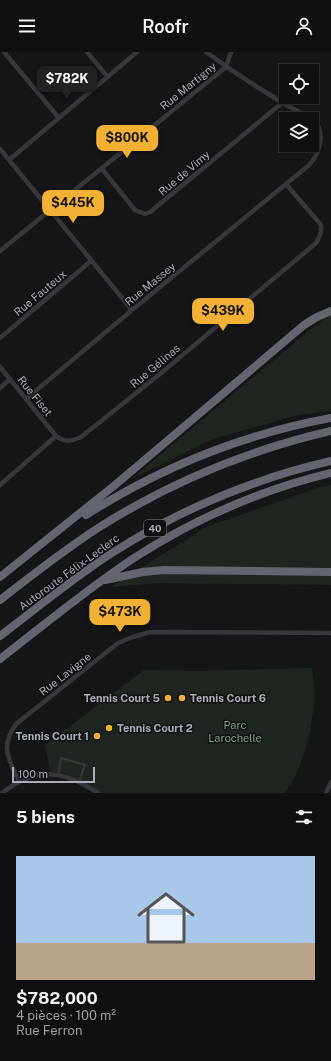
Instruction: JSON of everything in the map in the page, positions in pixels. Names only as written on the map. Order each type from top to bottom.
[{"type":"highway","points":[[0,577],[61,530],[304,325],[331,311]]},
{"type":"highway","points":[[61,530],[122,494],[189,461],[253,437],[292,426],[331,418]]},
{"type":"highway","name":"Autoroute Félix-Leclerc","points":[[0,600],[81,539],[152,497],[197,475],[236,460],[331,431]]},
{"type":"highway","name":"Autoroute Félix-Leclerc","points":[[0,636],[93,566],[136,538],[164,523],[203,504],[245,487],[287,473],[331,461]]},
{"type":"highway","points":[[0,660],[102,580],[143,552],[197,522],[265,493],[331,473]]},
{"type":"highway","points":[[102,580],[143,572],[164,570],[331,572]]},
{"type":"street","points":[[4,52],[59,118]]},
{"type":"street","points":[[87,52],[107,76]]},
{"type":"street","points":[[9,160],[136,52]]},
{"type":"street","points":[[206,52],[226,67],[279,101]]},
{"type":"street","name":"Rue Martigny","points":[[0,251],[226,67],[231,52]]},
{"type":"street","name":"Rue de Vimy","points":[[102,169],[135,210],[145,214],[150,212],[281,104]]},
{"type":"street","points":[[284,104],[299,112]]},
{"type":"street","name":"Rue Massey","points":[[319,127],[321,133],[319,144]]},
{"type":"street","points":[[0,149],[132,310]]},
{"type":"street","name":"Rue Massey","points":[[26,399],[308,166],[317,155],[318,152]]},
{"type":"street","name":"Rue Gélinas","points":[[56,436],[63,440],[72,441],[81,437],[160,374],[316,243],[322,230],[321,224],[286,184]]},
{"type":"street","name":"Rue Fauteux","points":[[0,338],[91,261]]},
{"type":"street","name":"Rue Fiset","points":[[0,367],[56,436]]},
{"type":"street","points":[[0,388],[10,379]]},
{"type":"street","points":[[0,484],[56,436]]},
{"type":"street","name":"Rue Lavigne","points":[[19,781],[8,757],[6,748],[10,732],[16,724],[118,643],[150,632],[331,633]]},
{"type":"street","points":[[2,793],[19,781],[37,775],[48,774],[68,777],[80,782],[98,793]]},
{"type":"street","points":[[326,793],[331,782]]},
{"type":"lane","points":[[58,775],[61,758],[85,764],[80,782]]},
{"type":"green space","points":[[331,315],[331,411],[298,415],[213,439],[131,479],[327,316]]},
{"type":"green space","points":[[331,485],[331,585],[158,583],[110,587],[208,526],[321,487]]},
{"type":"green space","name":"Parc Larochelle","points":[[312,668],[314,696],[312,721],[302,759],[292,782],[285,793],[101,793],[77,779],[50,771],[45,745],[144,670],[197,671]]},
{"type":"place","name":"Tennis Court 5","points":[[168,698]]},
{"type":"place","name":"Tennis Court 6","points":[[182,698]]},
{"type":"place","name":"Tennis Court 2","points":[[109,728]]},
{"type":"place","name":"Tennis Court 1","points":[[97,736]]}]
